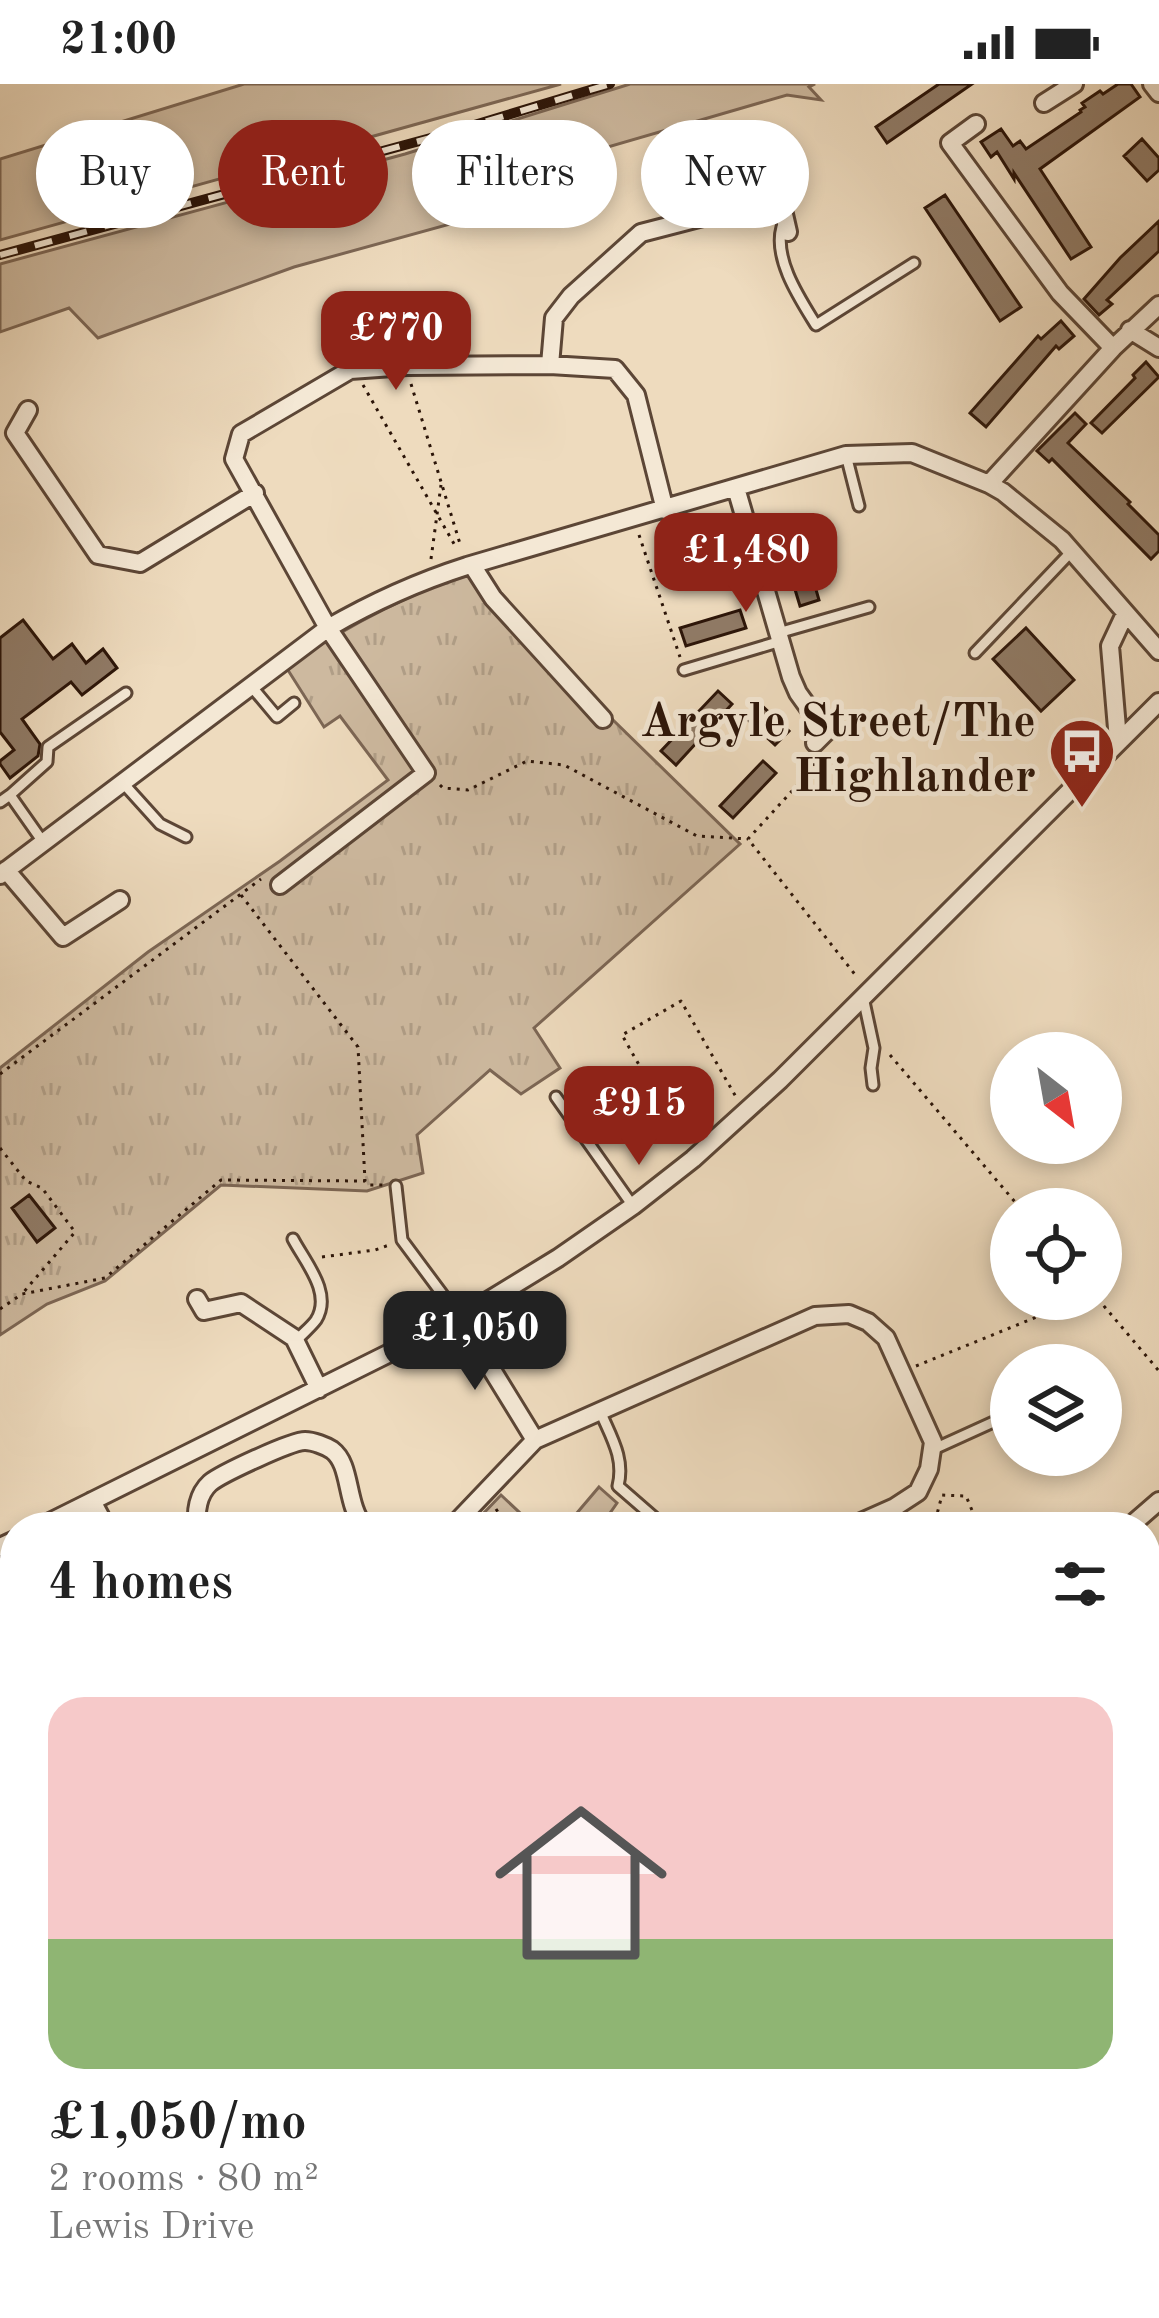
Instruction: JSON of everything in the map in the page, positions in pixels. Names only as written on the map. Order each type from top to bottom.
[{"type":"street","points":[[1045,103],[1074,84]]},
{"type":"street","points":[[1152,84],[1159,93]]},
{"type":"street","points":[[976,124],[950,143],[1060,293],[1113,348]]},
{"type":"street","points":[[550,365],[554,318],[571,296],[641,233],[660,228]]},
{"type":"street","points":[[989,484],[1130,330],[1159,305]]},
{"type":"street","points":[[1130,330],[1159,348]]},
{"type":"street","points":[[280,884],[427,773],[328,628],[234,459],[241,434],[350,370],[550,365],[615,369],[636,395],[665,510]]},
{"type":"street","points":[[28,410],[15,433],[98,555],[140,562],[255,493]]},
{"type":"street","points":[[120,900],[63,937],[3,873],[328,628],[429,578],[845,455],[912,453],[989,484],[1062,540],[1159,651]]},
{"type":"street","points":[[736,488],[798,693],[826,732],[814,743]]},
{"type":"street","points":[[470,566],[493,598],[603,719]]},
{"type":"street","points":[[1118,740],[1110,646],[1125,614]]},
{"type":"street","points":[[70,1512],[460,1318],[633,1206],[746,1111],[1159,702]]},
{"type":"street","points":[[197,1299],[204,1310],[241,1303],[296,1341],[319,1389]]},
{"type":"street","points":[[467,1512],[536,1440],[815,1316],[849,1314],[868,1322],[886,1338],[933,1442],[923,1483],[912,1498],[882,1512]]},
{"type":"street","points":[[460,1318],[536,1440]]},
{"type":"street","points":[[197,1512],[200,1497],[211,1482],[304,1441],[330,1448],[339,1456],[355,1512]]},
{"type":"street","points":[[923,1483],[942,1495]]},
{"type":"street","points":[[92,1501],[98,1512]]},
{"type":"lane","points":[[785,228],[779,237],[790,283],[816,325],[914,263]]},
{"type":"lane","points":[[845,455],[859,506]]},
{"type":"lane","points":[[975,653],[1072,551]]},
{"type":"lane","points":[[684,670],[868,607]]},
{"type":"lane","points":[[251,686],[277,717],[294,703]]},
{"type":"lane","points":[[43,842],[5,799],[47,762],[48,747],[125,693]]},
{"type":"lane","points":[[124,783],[160,824],[186,837]]},
{"type":"lane","points":[[866,994],[874,1048],[873,1085]]},
{"type":"lane","points":[[556,1097],[633,1206]]},
{"type":"lane","points":[[396,1186],[402,1240],[460,1318]]},
{"type":"lane","points":[[292,1239],[318,1283],[322,1300],[316,1319],[296,1341]]},
{"type":"lane","points":[[600,1411],[620,1458],[618,1486],[648,1512]]},
{"type":"lane","points":[[933,1450],[990,1424]]},
{"type":"path","points":[[405,366],[470,566]]},
{"type":"path","points":[[355,370],[470,566]]},
{"type":"path","points":[[429,578],[442,483]]},
{"type":"path","points":[[634,519],[684,670]]},
{"type":"path","points":[[427,773],[443,788],[468,790],[527,761],[564,765],[697,836],[748,838],[814,767],[814,743]]},
{"type":"path","points":[[748,838],[866,994]]},
{"type":"path","points":[[0,1074],[259,879],[280,884]]},
{"type":"path","points":[[240,893],[358,1047],[365,1180],[369,1185],[396,1186]]},
{"type":"path","points":[[693,1160],[622,1035],[681,1001],[746,1111]]},
{"type":"path","points":[[891,1056],[1003,1188]]},
{"type":"path","points":[[0,1148],[26,1181],[42,1188],[75,1232],[22,1294],[0,1309]]},
{"type":"path","points":[[22,1294],[105,1278],[221,1180],[365,1180]]},
{"type":"path","points":[[303,1259],[375,1250],[402,1240]]},
{"type":"path","points":[[902,1372],[1030,1320]]},
{"type":"path","points":[[1116,1320],[1159,1371]]},
{"type":"path","points":[[483,1495],[496,1512]]},
{"type":"path","points":[[938,1512],[942,1495],[966,1496],[973,1512]]},
{"type":"green space","points":[[244,84],[561,84],[432,120],[412,120],[412,125],[388,132],[388,120],[218,120],[218,179],[194,186],[194,120],[127,120]]},
{"type":"green space","points":[[630,84],[815,84],[809,87],[821,100],[787,95],[701,120],[641,120],[641,137],[617,144],[617,120],[514,120]]},
{"type":"green space","points":[[36,148],[36,228],[43,228],[0,240],[0,159]]},
{"type":"green space","points":[[412,152],[412,228],[436,228],[294,267],[98,338],[69,308],[0,332],[0,264],[133,228],[194,228],[194,211],[218,205],[218,228],[388,228],[388,159]]},
{"type":"green space","points":[[482,569],[496,592],[611,718],[740,844],[534,1028],[560,1068],[521,1094],[490,1070],[417,1135],[423,1173],[367,1191],[221,1185],[105,1281],[47,1304],[0,1335],[0,1068],[148,952],[388,780],[340,716],[324,727],[286,667],[380,611]]},
{"type":"green space","points":[[599,1487],[617,1503],[611,1512],[578,1512]]},
{"type":"green space","points":[[501,1495],[519,1512],[485,1512]]},
{"type":"building","points":[[939,84],[972,84],[887,143],[876,127]]},
{"type":"building","points":[[1118,84],[1131,84],[1140,97],[1040,169],[1091,247],[1071,259],[1014,173],[1014,179],[997,152],[991,157],[981,142],[1001,129],[1013,146],[1020,141],[1026,149],[1081,112],[1082,103]]},
{"type":"building","points":[[1142,139],[1159,158],[1159,170],[1147,181],[1124,156]]},
{"type":"building","points":[[945,195],[1021,307],[1000,321],[925,208]]},
{"type":"building","points":[[1159,221],[1159,251],[1107,300],[1112,304],[1099,315],[1084,299]]},
{"type":"building","points":[[1061,321],[1074,336],[1059,349],[1056,346],[986,427],[970,413],[1038,336],[1041,339]]},
{"type":"building","points":[[1146,362],[1159,377],[1102,433],[1091,423]]},
{"type":"building","points":[[1075,413],[1086,424],[1068,443],[1159,535],[1159,551],[1151,559],[1052,459],[1049,462],[1037,451]]},
{"type":"building","points":[[796,520],[819,600],[800,606],[776,526]]},
{"type":"building","points":[[720,534],[725,553],[664,571],[659,552]]},
{"type":"building","points":[[740,610],[746,628],[686,646],[680,628]]},
{"type":"building","points":[[23,620],[53,659],[72,644],[86,663],[103,649],[117,668],[82,695],[71,682],[22,719],[40,744],[38,756],[10,778],[0,764],[14,750],[0,732],[0,638]]},
{"type":"building","points":[[1026,628],[1074,680],[1041,711],[993,659]]},
{"type":"building","points":[[718,691],[732,704],[676,765],[661,751]]},
{"type":"building","points":[[760,704],[789,731],[775,745],[747,719]]},
{"type":"building","points":[[763,761],[776,773],[733,818],[720,806]]},
{"type":"building","points":[[29,1195],[55,1228],[37,1242],[12,1208]]},
{"type":"railway","points":[[0,255],[438,136],[610,84]]},
{"type":"place","name":"Argyle Street/The Highlander","points":[[1082,810]]}]
